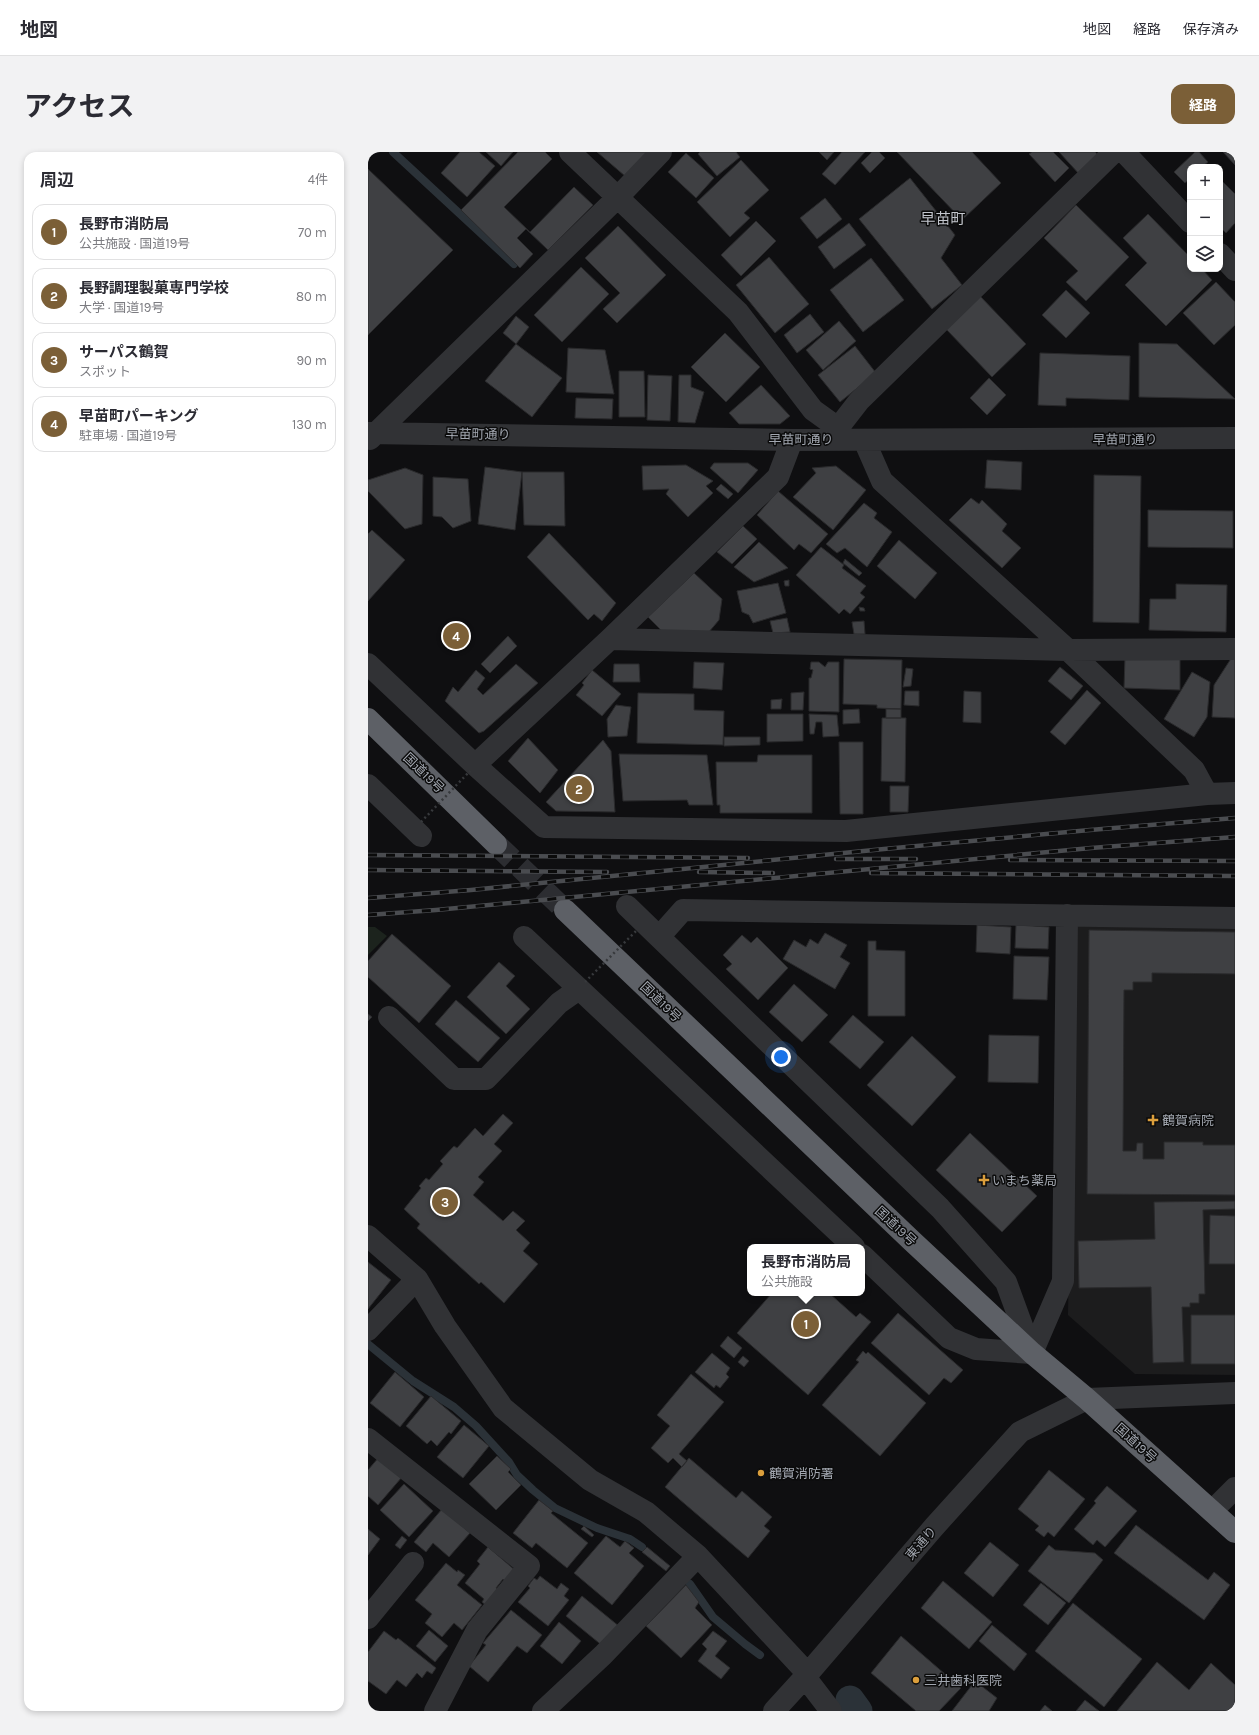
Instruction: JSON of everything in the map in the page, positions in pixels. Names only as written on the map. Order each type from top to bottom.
[{"type":"highway","name":"国道19号","points":[[368,719],[496,844]]},
{"type":"highway","name":"国道19号","points":[[565,910],[912,1241],[1032,1353],[1235,1532]]},
{"type":"street","points":[[570,152],[738,312],[813,410],[838,434],[859,401],[1114,152]]},
{"type":"street","points":[[370,436],[618,197],[661,152]]},
{"type":"street","points":[[1124,152],[1187,219]]},
{"type":"street","points":[[1223,257],[1235,270]]},
{"type":"street","name":"早苗町通り","points":[[370,436],[792,440],[838,434],[864,440],[1235,438]]},
{"type":"street","points":[[473,768],[610,639],[778,477],[792,440]]},
{"type":"street","points":[[864,440],[882,481],[1068,650],[1194,770],[1207,794]]},
{"type":"street","points":[[610,639],[1068,650],[1235,649]]},
{"type":"street","points":[[368,664],[473,768],[544,827],[846,831],[1207,794],[1235,793]]},
{"type":"street","points":[[368,784],[421,829]]},
{"type":"street","points":[[627,906],[940,1208],[1006,1282],[1032,1353]]},
{"type":"street","points":[[659,937],[683,910],[1235,918]]},
{"type":"street","points":[[1032,1353],[1063,1281],[1067,915]]},
{"type":"street","points":[[524,937],[582,985],[851,1244]]},
{"type":"street","points":[[389,1017],[454,1080],[486,1079],[559,1003],[582,985]]},
{"type":"street","points":[[368,1236],[417,1279],[445,1326],[503,1408],[590,1480],[646,1512],[698,1556],[806,1675],[831,1711]]},
{"type":"street","points":[[865,1258],[949,1338],[976,1349],[1032,1353]]},
{"type":"street","points":[[368,1330],[417,1279]]},
{"type":"street","points":[[1087,1400],[1235,1393]]},
{"type":"street","name":"東通り","points":[[774,1711],[934,1527],[1020,1432],[1087,1400]]},
{"type":"street","points":[[368,1439],[529,1566],[477,1630],[435,1711]]},
{"type":"street","points":[[1212,1511],[1235,1488]]},
{"type":"street","points":[[543,1711],[603,1655],[698,1556]]},
{"type":"street","points":[[368,1618],[413,1563]]},
{"type":"path","points":[[421,829],[473,768]]},
{"type":"path","points":[[582,985],[637,930]]},
{"type":"shaded area","name":"鶴賀病院","points":[[1074,922],[1235,925],[1235,1375],[1135,1374],[1068,1315]]},
{"type":"shaded area","points":[[368,927],[375,927],[387,936],[368,955]]},
{"type":"building","points":[[460,152],[479,152],[495,166],[467,197],[441,173]]},
{"type":"building","points":[[486,152],[513,152],[501,166]]},
{"type":"building","points":[[518,152],[545,152],[552,159],[504,207],[530,232],[574,187],[593,205],[548,250],[526,229],[517,238],[533,254],[520,268],[461,210]]},
{"type":"building","points":[[597,152],[647,152],[625,176]]},
{"type":"building","points":[[700,152],[736,152],[740,157],[717,176],[698,154]]},
{"type":"building","points":[[819,152],[834,152],[827,160]]},
{"type":"building","points":[[842,152],[865,152],[835,185],[822,174]]},
{"type":"building","points":[[872,152],[879,152],[885,158],[870,173],[861,163]]},
{"type":"building","points":[[897,152],[972,152],[1001,183],[962,220]]},
{"type":"building","points":[[1032,152],[1053,152],[1069,168],[1055,182],[1029,154]]},
{"type":"building","points":[[1059,152],[1095,152],[1100,157],[1080,175]]},
{"type":"building","points":[[1195,152],[1199,152],[1208,162],[1206,164],[1187,164],[1187,181],[1185,183],[1174,172]]},
{"type":"building","points":[[1223,152],[1235,152],[1235,165]]},
{"type":"building","points":[[686,153],[714,178],[696,198],[668,172]]},
{"type":"building","points":[[741,160],[769,190],[744,213],[750,218],[730,237],[697,202]]},
{"type":"building","points":[[368,169],[453,250],[368,335]]},
{"type":"building","points":[[910,178],[955,235],[941,258],[962,285],[932,309],[859,219]]},
{"type":"building","points":[[1223,182],[1235,194],[1235,223],[1226,233],[1223,230]]},
{"type":"building","points":[[825,198],[842,219],[817,239],[800,218]]},
{"type":"building","points":[[1076,205],[1129,257],[1086,301],[1066,282],[1078,271],[1044,238]]},
{"type":"building","points":[[1148,214],[1187,254],[1187,272],[1205,272],[1212,280],[1166,326],[1125,285],[1147,263],[1123,238]]},
{"type":"building","points":[[756,221],[776,241],[741,276],[721,255]]},
{"type":"building","points":[[849,223],[866,245],[834,269],[818,247]]},
{"type":"building","points":[[618,226],[666,275],[617,323],[603,309],[620,293],[585,258]]},
{"type":"building","points":[[769,257],[809,304],[775,333],[736,285]]},
{"type":"building","points":[[871,258],[904,300],[863,332],[830,290]]},
{"type":"building","points":[[581,267],[609,294],[562,342],[534,315]]},
{"type":"building","points":[[1216,282],[1235,302],[1235,325],[1214,345],[1183,313]]},
{"type":"building","points":[[1066,290],[1090,313],[1066,338],[1042,315]]},
{"type":"building","points":[[980,296],[1026,344],[992,377],[946,329]]},
{"type":"building","points":[[810,314],[824,332],[797,353],[784,335]]},
{"type":"building","points":[[516,316],[529,327],[516,344],[503,333]]},
{"type":"building","points":[[839,321],[856,341],[823,370],[806,350]]},
{"type":"building","points":[[725,333],[760,367],[726,402],[691,367]]},
{"type":"building","points":[[1139,343],[1177,344],[1235,399],[1139,397]]},
{"type":"building","points":[[516,344],[562,378],[532,417],[485,381]]},
{"type":"building","points":[[855,346],[876,373],[840,402],[818,375]]},
{"type":"building","points":[[568,348],[605,350],[614,394],[566,392]]},
{"type":"building","points":[[1040,353],[1130,356],[1129,400],[1066,398],[1066,406],[1038,405]]},
{"type":"building","points":[[619,371],[644,371],[645,417],[619,417]]},
{"type":"building","points":[[648,375],[672,376],[670,421],[647,420]]},
{"type":"building","points":[[679,375],[691,375],[691,387],[704,392],[695,423],[678,422]]},
{"type":"building","points":[[989,378],[1006,395],[987,415],[970,398]]},
{"type":"building","points":[[761,385],[790,416],[780,424],[739,424],[729,413]]},
{"type":"building","points":[[576,398],[613,399],[612,419],[575,418]]},
{"type":"building","points":[[987,460],[1022,462],[1021,490],[985,488]]},
{"type":"building","points":[[714,463],[748,463],[758,470],[738,493],[710,468]]},
{"type":"building","points":[[686,465],[713,481],[706,486],[713,493],[688,517],[666,494],[669,489],[643,490],[642,466]]},
{"type":"building","points":[[836,466],[866,490],[833,530],[793,497],[816,473],[812,468]]},
{"type":"building","points":[[485,467],[522,472],[515,530],[478,524]]},
{"type":"building","points":[[405,468],[423,475],[422,524],[405,529],[368,491],[368,480]]},
{"type":"building","points":[[522,472],[564,472],[565,526],[524,525]]},
{"type":"building","points":[[1094,475],[1141,476],[1139,623],[1093,622]]},
{"type":"building","points":[[433,477],[468,479],[471,521],[453,528],[442,517],[433,516]]},
{"type":"building","points":[[721,484],[733,494],[728,499],[716,489]]},
{"type":"building","points":[[778,491],[828,534],[811,553],[799,544],[794,550],[757,515]]},
{"type":"building","points":[[971,498],[979,504],[982,500],[1007,524],[1002,531],[1021,548],[1002,568],[949,520]]},
{"type":"building","points":[[864,503],[877,513],[874,518],[892,532],[867,567],[845,548],[837,553],[826,544]]},
{"type":"building","points":[[1148,510],[1233,511],[1233,548],[1148,547]]},
{"type":"building","points":[[743,526],[757,539],[732,564],[717,552]]},
{"type":"building","points":[[372,530],[405,560],[368,601],[368,534]]},
{"type":"building","points":[[549,533],[616,603],[602,621],[594,614],[588,620],[527,557]]},
{"type":"building","points":[[899,540],[937,573],[915,599],[877,566]]},
{"type":"building","points":[[759,542],[788,568],[754,582],[734,567]]},
{"type":"building","points":[[821,547],[844,565],[842,568],[866,586],[860,593],[865,597],[850,614],[844,609],[839,614],[796,575]]},
{"type":"building","points":[[845,559],[862,573],[859,576],[843,563]]},
{"type":"building","points":[[694,573],[722,599],[719,620],[708,633],[665,634],[648,617]]},
{"type":"building","points":[[789,580],[789,586],[785,586],[784,581]]},
{"type":"building","points":[[778,583],[786,613],[753,623],[749,615],[742,612],[737,591]]},
{"type":"building","points":[[1176,584],[1227,585],[1226,632],[1149,630],[1150,599],[1176,599]]},
{"type":"building","points":[[859,607],[864,608],[865,611],[860,611]]},
{"type":"building","points":[[787,618],[790,632],[773,633],[770,621]]},
{"type":"building","points":[[864,621],[865,634],[854,634],[852,622]]},
{"type":"building","points":[[508,636],[517,646],[490,673],[481,664]]},
{"type":"building","points":[[1125,657],[1180,659],[1180,690],[1124,688]]},
{"type":"building","points":[[1232,657],[1235,657],[1235,718],[1212,717],[1214,685]]},
{"type":"building","points":[[844,659],[902,660],[901,709],[877,708],[877,705],[843,704]]},
{"type":"building","points":[[694,662],[724,663],[722,690],[693,688]]},
{"type":"building","points":[[811,662],[819,662],[825,667],[828,662],[839,662],[839,712],[809,711],[809,678],[811,678],[813,670],[810,669]]},
{"type":"building","points":[[516,664],[538,683],[484,731],[479,733],[445,701],[453,687],[458,692],[476,670],[485,678],[477,689],[483,695]]},
{"type":"building","points":[[614,664],[639,664],[640,682],[613,682]]},
{"type":"building","points":[[1060,667],[1083,686],[1071,700],[1048,681]]},
{"type":"building","points":[[906,668],[913,669],[911,686],[903,687]]},
{"type":"building","points":[[592,670],[621,694],[602,716],[576,695],[584,685],[582,683]]},
{"type":"building","points":[[1192,672],[1210,682],[1207,717],[1194,737],[1164,719]]},
{"type":"building","points":[[1087,690],[1101,703],[1065,745],[1050,732]]},
{"type":"building","points":[[905,691],[919,691],[919,706],[904,705]]},
{"type":"building","points":[[964,691],[981,692],[981,723],[963,722]]},
{"type":"building","points":[[804,692],[803,710],[791,710],[791,693]]},
{"type":"building","points":[[638,693],[694,694],[694,710],[724,711],[723,745],[637,743]]},
{"type":"building","points":[[782,699],[781,709],[771,709],[771,700]]},
{"type":"building","points":[[616,705],[631,707],[627,736],[608,737],[607,719]]},
{"type":"building","points":[[859,709],[860,723],[843,724],[843,710]]},
{"type":"building","points":[[886,709],[901,709],[901,718],[886,718]]},
{"type":"building","points":[[767,714],[803,714],[803,741],[767,742]]},
{"type":"building","points":[[809,714],[837,715],[839,736],[823,737],[822,722],[816,722],[814,734],[810,734]]},
{"type":"building","points":[[882,718],[906,718],[905,782],[881,781]]},
{"type":"building","points":[[724,737],[760,737],[760,745],[724,746]]},
{"type":"building","points":[[528,738],[558,770],[540,793],[508,761]]},
{"type":"building","points":[[603,740],[611,751],[615,812],[556,811],[546,802]]},
{"type":"building","points":[[839,742],[863,742],[863,814],[840,814]]},
{"type":"building","points":[[619,754],[707,755],[713,805],[689,805],[687,800],[623,801]]},
{"type":"building","points":[[758,755],[812,755],[812,813],[720,813],[720,805],[717,805],[716,762],[757,762]]},
{"type":"building","points":[[890,786],[909,786],[908,812],[890,812]]},
{"type":"building","points":[[977,925],[1011,927],[1010,954],[976,952]]},
{"type":"building","points":[[1016,925],[1049,927],[1048,949],[1015,948]]},
{"type":"building","points":[[1089,930],[1235,932],[1235,974],[1152,973],[1152,982],[1133,982],[1133,990],[1124,990],[1123,1151],[1136,1151],[1137,1143],[1143,1143],[1143,1159],[1164,1159],[1164,1142],[1203,1142],[1203,1145],[1235,1145],[1235,1195],[1087,1194]]},
{"type":"building","points":[[825,933],[847,945],[840,957],[850,963],[835,989],[783,959],[794,940],[806,947],[810,939],[818,944]]},
{"type":"building","points":[[392,934],[451,986],[419,1023],[368,977],[368,961]]},
{"type":"building","points":[[742,935],[751,943],[757,937],[788,968],[758,1000],[726,969],[732,964],[723,955]]},
{"type":"building","points":[[868,941],[876,941],[876,950],[905,951],[905,1016],[868,1016]]},
{"type":"building","points":[[1014,956],[1049,957],[1047,1000],[1013,999]]},
{"type":"building","points":[[499,962],[515,976],[506,986],[530,1009],[506,1034],[467,997]]},
{"type":"building","points":[[794,984],[828,1015],[802,1042],[769,1012]]},
{"type":"building","points":[[456,1000],[500,1038],[478,1062],[435,1024]]},
{"type":"building","points":[[368,1014],[372,1017],[368,1021]]},
{"type":"building","points":[[853,1015],[884,1042],[860,1069],[829,1042]]},
{"type":"building","points":[[989,1035],[1039,1036],[1038,1083],[988,1082]]},
{"type":"building","points":[[912,1036],[956,1077],[912,1126],[867,1085]]},
{"type":"building","points":[[503,1114],[513,1123],[494,1144],[502,1151],[478,1177],[484,1182],[473,1195],[503,1221],[513,1211],[525,1221],[516,1230],[530,1243],[523,1251],[538,1264],[504,1303],[481,1282],[479,1284],[417,1228],[420,1224],[404,1209],[421,1188],[419,1186],[426,1178],[429,1180],[443,1164],[440,1161],[454,1146],[457,1148],[475,1128],[483,1136]]},
{"type":"building","points":[[970,1133],[1037,1196],[1002,1232],[936,1170]]},
{"type":"building","points":[[1235,1201],[1235,1209],[1203,1210],[1205,1294],[1199,1294],[1199,1303],[1190,1303],[1190,1307],[1182,1307],[1184,1362],[1153,1363],[1151,1287],[1079,1288],[1078,1241],[1155,1239],[1154,1202]]},
{"type":"building","points":[[1210,1215],[1235,1216],[1235,1264],[1209,1264]]},
{"type":"building","points":[[368,1262],[391,1280],[368,1309]]},
{"type":"building","points":[[769,1296],[832,1296],[856,1317],[860,1313],[871,1322],[808,1395],[737,1333]]},
{"type":"building","points":[[898,1313],[963,1370],[951,1383],[944,1378],[929,1395],[871,1343]]},
{"type":"building","points":[[1191,1315],[1235,1315],[1235,1364],[1191,1364]]},
{"type":"building","points":[[728,1336],[742,1348],[734,1358],[720,1346]]},
{"type":"building","points":[[863,1351],[866,1354],[868,1352],[926,1403],[880,1456],[822,1405],[859,1362],[856,1360]]},
{"type":"building","points":[[712,1353],[730,1368],[726,1374],[729,1377],[720,1388],[716,1385],[714,1388],[695,1372]]},
{"type":"building","points":[[743,1356],[749,1361],[744,1367],[738,1362]]},
{"type":"building","points":[[395,1372],[424,1397],[400,1427],[370,1403]]},
{"type":"building","points":[[691,1374],[724,1402],[679,1454],[687,1461],[682,1467],[673,1458],[668,1463],[651,1448],[670,1426],[657,1415]]},
{"type":"building","points":[[431,1396],[461,1421],[451,1434],[449,1432],[437,1446],[431,1440],[427,1444],[406,1426]]},
{"type":"building","points":[[464,1425],[489,1446],[463,1478],[437,1457]]},
{"type":"building","points":[[497,1456],[511,1469],[508,1472],[521,1485],[496,1510],[469,1484]]},
{"type":"building","points":[[379,1457],[402,1477],[378,1505],[368,1496],[368,1470]]},
{"type":"building","points":[[689,1458],[736,1498],[742,1491],[772,1517],[764,1526],[770,1531],[748,1558],[665,1487]]},
{"type":"building","points":[[1049,1470],[1085,1499],[1054,1537],[1048,1532],[1044,1537],[1035,1530],[1039,1526],[1018,1509]]},
{"type":"building","points":[[404,1484],[433,1511],[409,1537],[380,1510]]},
{"type":"building","points":[[1107,1486],[1137,1511],[1105,1547],[1097,1540],[1093,1545],[1074,1529],[1096,1503],[1094,1501]]},
{"type":"building","points":[[539,1500],[553,1511],[551,1513],[588,1543],[567,1568],[536,1543],[532,1548],[513,1533]]},
{"type":"building","points":[[442,1509],[470,1533],[449,1557],[433,1543],[426,1552],[414,1542]]},
{"type":"building","points":[[1136,1525],[1208,1580],[1214,1572],[1230,1585],[1204,1620],[1114,1553]]},
{"type":"building","points":[[584,1526],[594,1535],[592,1537],[581,1529]]},
{"type":"building","points":[[368,1529],[380,1539],[368,1555]]},
{"type":"building","points":[[402,1536],[407,1540],[400,1549],[395,1545]]},
{"type":"building","points":[[606,1536],[620,1547],[625,1541],[634,1548],[629,1553],[644,1566],[612,1605],[574,1573]]},
{"type":"building","points":[[990,1542],[1019,1565],[993,1597],[964,1573]]},
{"type":"building","points":[[1049,1545],[1055,1550],[1095,1553],[1103,1560],[1069,1603],[1028,1571]]},
{"type":"building","points":[[488,1547],[516,1571],[506,1582],[503,1579],[496,1588],[499,1591],[487,1606],[482,1602],[484,1599],[465,1583],[480,1564],[477,1561]]},
{"type":"building","points":[[647,1547],[670,1566],[666,1571],[642,1552]]},
{"type":"building","points":[[446,1563],[457,1572],[458,1570],[465,1575],[457,1585],[482,1605],[462,1630],[454,1623],[442,1637],[425,1623],[432,1614],[415,1600]]},
{"type":"building","points":[[540,1576],[557,1589],[561,1583],[569,1589],[564,1596],[569,1600],[548,1626],[518,1602],[530,1588],[528,1586],[534,1578],[537,1580]]},
{"type":"building","points":[[943,1581],[992,1622],[969,1649],[921,1608]]},
{"type":"building","points":[[1041,1583],[1066,1603],[1048,1625],[1023,1605]]},
{"type":"building","points":[[686,1585],[699,1602],[695,1608],[712,1625],[681,1658],[646,1626]]},
{"type":"building","points":[[582,1596],[620,1627],[604,1647],[566,1616]]},
{"type":"building","points":[[1073,1603],[1142,1659],[1104,1707],[1035,1651]]},
{"type":"building","points":[[511,1610],[542,1635],[527,1653],[517,1646],[488,1682],[469,1666],[486,1645],[483,1643]]},
{"type":"building","points":[[559,1622],[581,1641],[562,1664],[540,1646]]},
{"type":"building","points":[[992,1625],[1027,1654],[1014,1671],[979,1641]]},
{"type":"building","points":[[429,1630],[448,1646],[435,1662],[416,1646]]},
{"type":"building","points":[[384,1631],[396,1640],[398,1638],[436,1668],[432,1674],[427,1671],[422,1678],[417,1673],[406,1687],[397,1680],[386,1694],[368,1681],[368,1652]]},
{"type":"building","points":[[713,1631],[727,1641],[715,1656],[730,1668],[721,1679],[698,1661],[707,1649],[702,1644]]},
{"type":"building","name":"三井歯科医院","points":[[901,1636],[961,1688],[939,1711],[916,1711],[871,1673]]},
{"type":"building","points":[[1157,1662],[1189,1690],[1211,1663],[1235,1685],[1235,1711],[1117,1711]]},
{"type":"building","points":[[975,1681],[997,1698],[989,1711],[952,1711]]},
{"type":"building","points":[[1085,1700],[1099,1711],[1076,1711]]},
{"type":"building","points":[[1045,1705],[1052,1711],[1040,1711]]},
{"type":"waterway","points":[[393,152],[514,264]]},
{"type":"waterway","points":[[368,1344],[413,1381],[454,1407],[476,1426],[509,1462],[517,1475],[555,1508],[597,1528],[630,1539],[642,1547]]},
{"type":"waterway","points":[[690,1584],[713,1617],[760,1655]]},
{"type":"waterway","points":[[850,1700],[858,1711]]},
{"type":"tunnel","points":[[496,844],[565,910]]},
{"type":"railway","points":[[368,898],[471,890],[884,849],[1235,818]]},
{"type":"railway","points":[[368,915],[436,910],[1091,848],[1235,837]]},
{"type":"railway","points":[[368,855],[748,858]]},
{"type":"railway","points":[[836,859],[916,859]]},
{"type":"railway","points":[[1010,860],[1235,861]]},
{"type":"railway","points":[[368,870],[607,872]]},
{"type":"railway","points":[[699,872],[773,873]]},
{"type":"railway","points":[[871,873],[1235,876]]},
{"type":"place","name":"早苗町パーキング","points":[[456,636]]},
{"type":"place","name":"長野調理製菓専門学校","points":[[579,789]]},
{"type":"place","name":"鶴賀病院","points":[[1153,1120]]},
{"type":"place","name":"いまち薬局","points":[[984,1180]]},
{"type":"place","name":"サーパス鶴賀","points":[[445,1202]]},
{"type":"place","name":"長野市消防局","points":[[806,1324]]},
{"type":"place","name":"鶴賀消防署","points":[[761,1473]]},
{"type":"place","name":"三井歯科医院","points":[[916,1680]]},
{"type":"district","name":"早苗町","points":[[943,219]]}]
